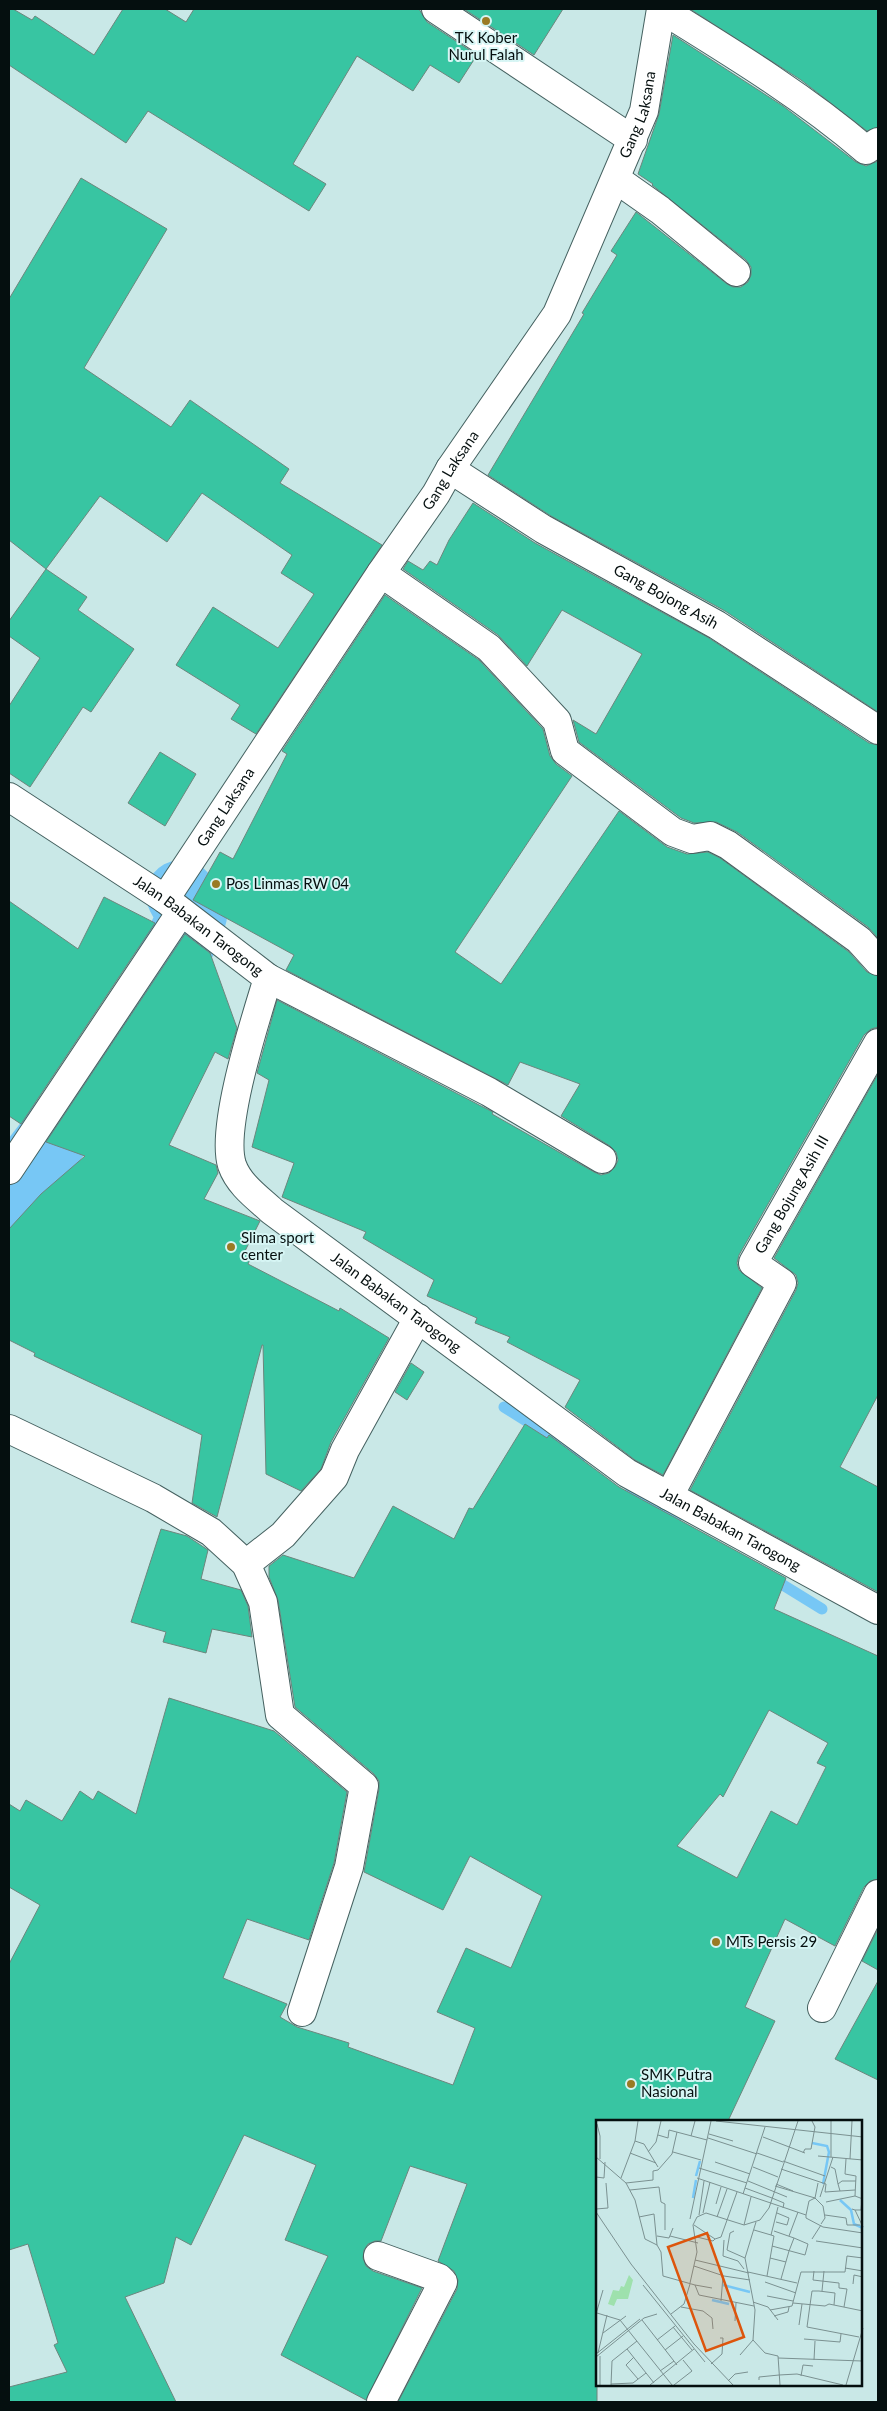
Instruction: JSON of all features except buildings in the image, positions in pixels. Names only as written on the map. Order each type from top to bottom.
[{"type":"street","points":[[436,9],[633,140]]},
{"type":"street","points":[[661,9],[738,57],[833,122],[866,150],[878,142]]},
{"type":"street","name":"Gang Laksana","points":[[9,1170],[177,908],[381,573],[557,314],[633,140],[647,96],[661,9]]},
{"type":"street","points":[[616,179],[660,210],[736,272]]},
{"type":"street","name":"Gang Bojong Asih","points":[[450,469],[543,529],[717,625],[878,730]]},
{"type":"street","points":[[381,573],[489,648],[558,721],[565,751],[673,832],[692,839],[710,836],[728,845],[859,940],[878,961]]},
{"type":"street","name":"Jalan Babakan Tarogong","points":[[9,797],[177,908],[268,978],[250,1038],[230,1136],[232,1166],[243,1185],[272,1211],[627,1473],[878,1610]]},
{"type":"street","points":[[268,978],[489,1092],[602,1159]]},
{"type":"street","name":"Gang Bojung Asih III","points":[[669,1496],[782,1283],[753,1263],[878,1043]]},
{"type":"street","points":[[246,1564],[283,1536],[334,1477],[345,1450],[418,1318]]},
{"type":"street","points":[[9,1429],[169,1508],[211,1532],[246,1564],[263,1602],[280,1716],[364,1786],[349,1867],[302,2012]]},
{"type":"street","points":[[822,2008],[878,1894]]},
{"type":"street","points":[[378,2256],[439,2278],[443,2282],[381,2402]]},
{"type":"waterway","points":[[9,1193],[39,1157],[80,1101],[160,981],[178,949],[192,915],[181,895]]},
{"type":"waterway","points":[[504,1407],[582,1456]]},
{"type":"waterway","points":[[631,1489],[676,1519]]},
{"type":"waterway","points":[[770,1577],[822,1609]]},
{"type":"place","name":"TK Kober Nurul Falah","points":[[486,21]]},
{"type":"place","name":"Pos Linmas RW 04","points":[[216,884]]},
{"type":"place","name":"Slima sport center","points":[[231,1247]]},
{"type":"place","name":"MTs Persis 29","points":[[716,1942]]},
{"type":"place","name":"SMK Putra Nasional","points":[[631,2084]]}]
